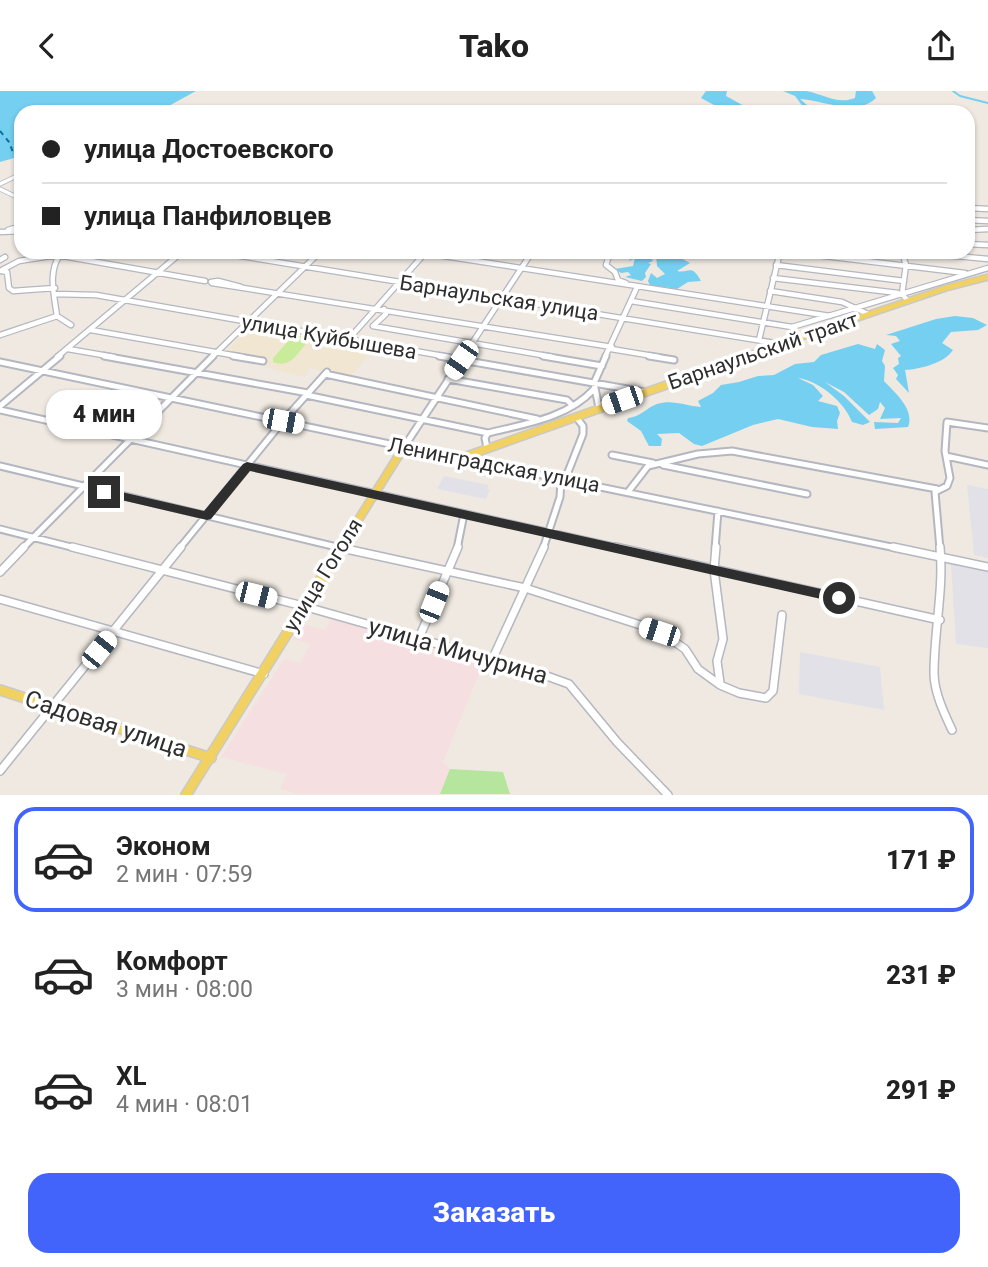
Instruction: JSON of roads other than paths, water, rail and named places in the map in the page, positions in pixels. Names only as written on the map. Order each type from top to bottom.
[{"type":"main road","name":"Барнаульский тракт","points":[[461,458],[781,344],[985,278]]},
{"type":"main road","name":"Ленинградская улица","points":[[404,447],[461,458]]},
{"type":"main road","name":"улица Гоголя","points":[[186,795],[404,447]]},
{"type":"main road","name":"Садовая улица","points":[[0,690],[211,758]]},
{"type":"street","points":[[1,271],[19,261],[31,259]]},
{"type":"street","points":[[57,259],[53,267],[57,316]]},
{"type":"street","points":[[87,259],[205,281]]},
{"type":"street","points":[[0,408],[174,259]]},
{"type":"street","name":"Барнаульская улица","points":[[260,259],[781,344]]},
{"type":"street","points":[[0,572],[169,398],[275,292],[312,259]]},
{"type":"street","points":[[347,341],[420,259]]},
{"type":"street","points":[[464,259],[830,316]]},
{"type":"street","name":"улица Гоголя","points":[[404,447],[528,259]]},
{"type":"street","points":[[608,259],[606,265],[615,272],[618,279],[637,287]]},
{"type":"street","points":[[759,340],[778,259]]},
{"type":"street","points":[[853,259],[985,278]]},
{"type":"street","points":[[901,293],[906,265],[904,259]]},
{"type":"street","points":[[776,265],[904,281]]},
{"type":"street","points":[[631,301],[792,327],[988,268]]},
{"type":"street","name":"улица Куйбышева","points":[[1,271],[7,272],[9,288],[13,291],[96,295],[594,386],[645,392]]},
{"type":"street","points":[[773,278],[901,293],[908,301]]},
{"type":"street","points":[[241,287],[218,281],[211,282],[674,360]]},
{"type":"street","points":[[68,349],[307,394],[488,433],[566,411],[586,398],[594,386],[637,287]]},
{"type":"street","points":[[770,291],[842,302],[869,314]]},
{"type":"street","points":[[383,309],[386,314],[373,326],[603,366]]},
{"type":"street","points":[[57,316],[71,325]]},
{"type":"street","points":[[0,335],[57,316]]},
{"type":"street","points":[[91,330],[263,361]]},
{"type":"street","name":"Ленинградская улица","points":[[0,362],[404,447]]},
{"type":"street","points":[[0,771],[283,421],[326,373],[537,419]]},
{"type":"street","points":[[448,379],[567,400],[573,406]]},
{"type":"street","points":[[594,386],[599,408]]},
{"type":"street","points":[[0,408],[128,441],[940,620]]},
{"type":"street","points":[[492,660],[549,533],[563,478],[583,434],[583,426],[566,411]]},
{"type":"street","points":[[628,492],[643,470],[657,464],[698,454],[732,451],[937,489],[947,486],[950,478],[946,456],[947,422],[988,428]]},
{"type":"street","points":[[487,448],[485,438],[488,433]]},
{"type":"street","points":[[612,455],[807,494]]},
{"type":"street","points":[[946,456],[988,465]]},
{"type":"street","name":"Ленинградская улица","points":[[461,458],[988,567]]},
{"type":"street","points":[[0,466],[340,548],[525,588],[659,632],[685,649],[698,669],[720,685],[752,697],[770,696],[782,615]]},
{"type":"street","points":[[937,489],[935,492],[941,557],[940,620],[934,675],[943,710],[952,730]]},
{"type":"street","points":[[718,511],[714,570],[723,639],[719,644],[716,667],[720,685]]},
{"type":"street","points":[[419,638],[449,572],[464,527],[464,514]]},
{"type":"street","name":"улица Мичурина","points":[[0,529],[303,606],[569,684],[617,742],[668,795]]},
{"type":"street","points":[[0,600],[264,674]]},
{"type":"water","points":[[0,91],[196,91],[170,105],[14,105],[14,158],[0,162]]},
{"type":"water","points":[[706,91],[727,91],[726,96],[742,105],[714,105],[701,98]]},
{"type":"water","points":[[783,91],[806,91],[848,100],[855,98],[856,91],[872,91],[876,98],[864,105],[834,105],[800,99],[807,105],[802,105],[795,96]]},
{"type":"water","points":[[635,259],[653,261],[648,263],[651,264],[642,281],[625,277],[631,275],[615,269],[633,266]]},
{"type":"water","points":[[656,259],[683,259],[690,263],[677,271],[695,272],[701,281],[688,282],[677,289],[650,285],[648,281],[651,273],[657,278],[665,274],[657,266]]},
{"type":"water","points":[[955,316],[973,318],[987,325],[978,330],[951,332],[942,343],[953,350],[949,355],[932,364],[905,370],[909,393],[896,379],[898,375],[893,368],[899,364],[898,358],[901,356],[891,344],[900,341],[896,336],[886,335],[936,319]]},
{"type":"water","points":[[858,344],[875,349],[877,344],[885,350],[882,361],[885,366],[884,381],[906,408],[909,414],[908,427],[875,429],[874,422],[898,423],[901,418],[880,419],[885,408],[880,402],[878,409],[869,415],[844,392],[825,382],[844,396],[870,422],[863,425],[852,422],[831,394],[815,383],[798,378],[813,385],[823,396],[818,401],[837,406],[840,413],[838,429],[812,427],[778,419],[753,425],[702,446],[694,444],[679,433],[657,434],[662,439],[661,446],[649,446],[641,431],[627,421],[628,418],[663,403],[674,402],[701,407],[698,401],[721,385],[774,375],[795,364],[814,362],[821,355]]},
{"type":"waterway","points":[[953,91],[960,96],[988,103]]}]
